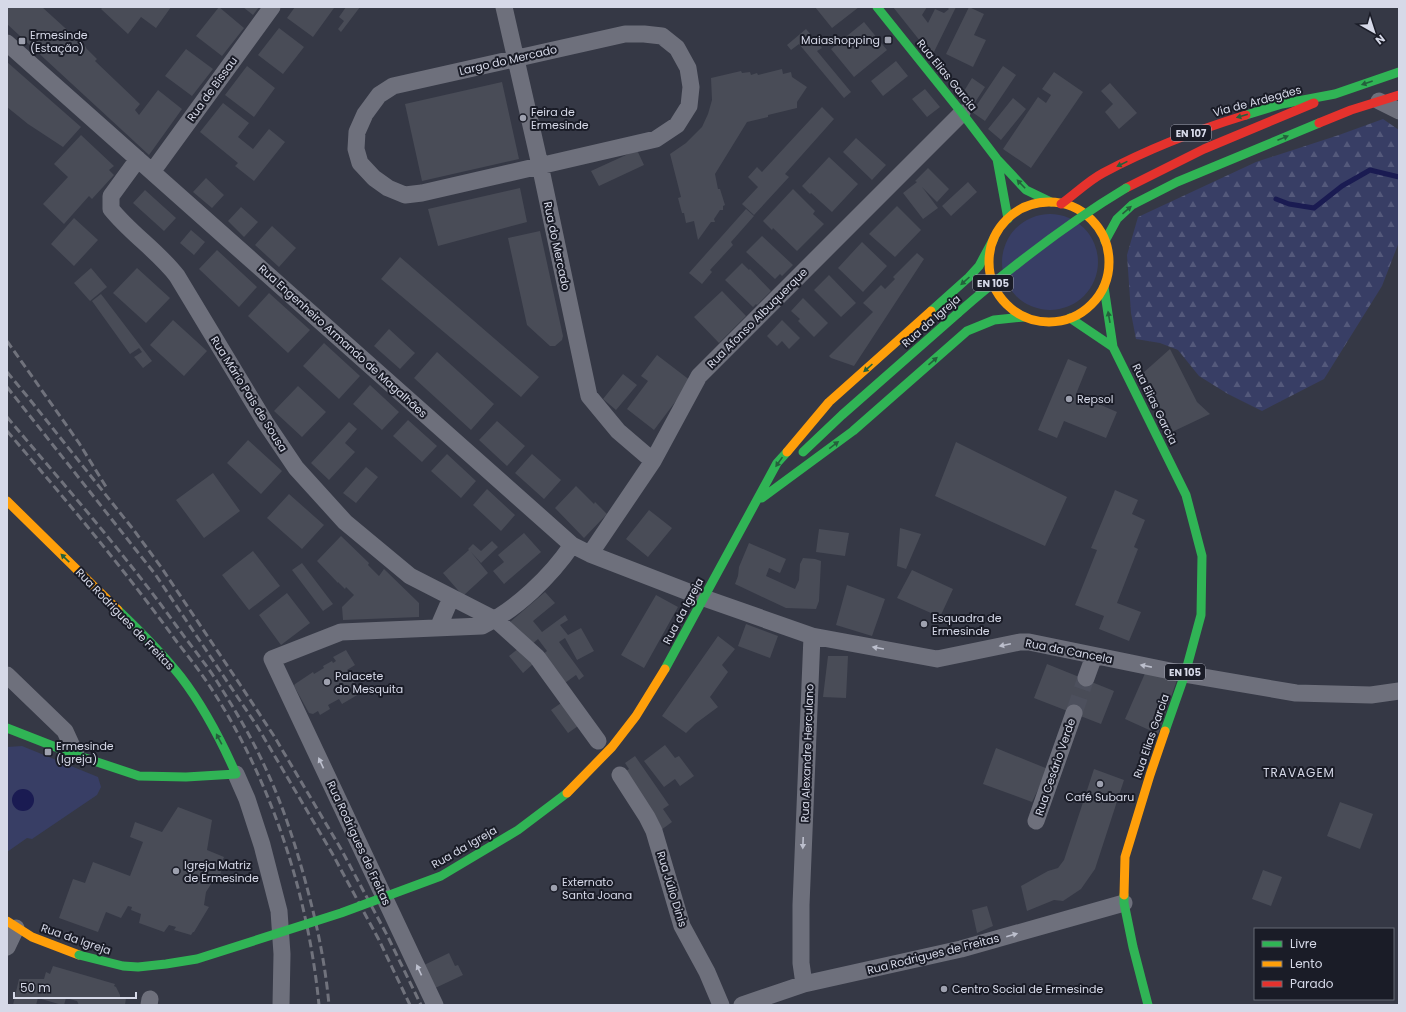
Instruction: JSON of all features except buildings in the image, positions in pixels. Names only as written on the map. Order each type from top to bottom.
[{"type":"main road","name":"Rua Elias Garcia","points":[[877,7],[962,112],[997,159],[1026,190],[1051,202]]},
{"type":"main road","name":"Via de Ardegães","points":[[1204,149],[1335,94],[1399,72]]},
{"type":"main road","name":"Via de Ardegães","points":[[1061,204],[1102,174],[1152,150],[1213,125],[1282,104],[1335,94]]},
{"type":"main road","points":[[1284,128],[1352,110],[1399,95]]},
{"type":"main road","points":[[1105,241],[1117,219],[1132,205],[1177,182],[1352,110]]},
{"type":"main road","name":"EN 107","points":[[1204,149],[1269,132]]},
{"type":"main road","name":"Rua da Igreja","points":[[795,459],[842,415],[986,288],[1038,246],[1094,207],[1126,188],[1204,149]]},
{"type":"main road","name":"Rua Elias Garcia","points":[[997,159],[1008,218]]},
{"type":"main road","name":"EN 105","points":[[1051,202],[1061,204],[1068,205],[1084,213],[1096,226],[1105,241],[1109,256],[1108,272],[1104,287],[1095,300],[1084,311],[1070,318],[1047,322],[1024,317],[1008,306],[997,292],[990,274],[989,256],[994,238],[1008,218],[1021,210],[1035,204],[1051,202]]},
{"type":"main road","name":"Rua da Igreja","points":[[11,924],[38,940],[79,955],[123,966],[138,967],[197,959],[341,913],[441,876],[518,830],[568,792],[612,747],[636,716],[665,669],[778,463],[829,402],[970,277],[979,266],[994,238]]},
{"type":"main road","name":"Rua Elias Garcia","points":[[1104,287],[1113,347],[1186,495],[1202,556],[1200,615],[1185,674],[1150,775],[1125,857],[1124,903],[1133,947],[1148,1005]]},
{"type":"main road","name":"Rua da Igreja","points":[[758,501],[853,431],[967,332],[994,320],[1024,317]]},
{"type":"main road","name":"Rua Elias Garcia","points":[[1070,318],[1113,347]]},
{"type":"main road","name":"Rua da Igreja","points":[[758,501],[786,470]]},
{"type":"main road","name":"Rua Rodrigues de Freitas","points":[[7,501],[153,644],[175,669],[190,688],[204,711],[222,742],[236,774]]},
{"type":"main road","points":[[7,728],[76,755],[139,776],[186,777],[236,774]]},
{"type":"street","name":"Rua de Bissau","points":[[152,172],[272,7]]},
{"type":"street","name":"Rua do Mercado","points":[[504,7],[540,165],[589,396],[618,431],[653,461]]},
{"type":"street","name":"Largo do Mercado","points":[[626,34],[662,36],[677,48],[688,68],[692,87],[689,106],[677,125],[656,140],[540,165],[422,193],[405,195],[388,188],[374,178],[360,163],[356,149],[358,132],[365,114],[379,95],[393,86],[626,34]]},
{"type":"street","name":"Rua Engenheiro Armando de Magalhães","points":[[7,43],[572,545],[590,554],[704,598]]},
{"type":"street","points":[[1379,101],[1399,112]]},
{"type":"street","name":"Rua Afonso Albuquerque","points":[[590,554],[653,461],[699,376],[962,112]]},
{"type":"street","name":"Rua Mário Pais de Sousa","points":[[138,159],[111,196],[111,209],[120,220],[167,263],[177,276],[265,422],[296,468],[345,522],[410,576],[496,620],[537,657],[598,740]]},
{"type":"street","points":[[451,598],[438,628],[482,626],[496,620],[535,588],[556,567],[572,545]]},
{"type":"street","points":[[704,598],[812,636]]},
{"type":"street","name":"Rua Rodrigues de Freitas","points":[[435,1005],[272,660],[341,632],[438,628]]},
{"type":"street","name":"Rua da Cancela","points":[[812,636],[937,659],[1020,642],[1029,642],[1185,674],[1296,693],[1371,695],[1399,690]]},
{"type":"street","name":"Rua Alexandre Herculano","points":[[804,984],[801,962],[801,904],[812,636]]},
{"type":"street","points":[[1086,678],[1094,656]]},
{"type":"street","points":[[7,675],[65,731],[76,755]]},
{"type":"street","name":"Rua Cesário Verde","points":[[1036,820],[1074,713]]},
{"type":"street","name":"Rua Rodrigues de Freitas","points":[[236,774],[247,798],[262,845],[279,911],[282,954],[281,1005]]},
{"type":"street","name":"Rua Júlio Dinis","points":[[620,775],[647,817],[654,831],[682,926],[707,972],[721,1005]]},
{"type":"street","name":"Rua Rodrigues de Freitas","points":[[742,1005],[804,984],[961,949],[1124,903]]},
{"type":"street","points":[[7,947],[11,924]]},
{"type":"green space","points":[[1383,119],[1399,130],[1399,242],[1382,286],[1324,379],[1262,411],[1228,394],[1199,376],[1178,350],[1160,343],[1136,339],[1131,313],[1127,255],[1138,217],[1256,162]]},
{"type":"green space","points":[[1050,214],[1068,217],[1084,228],[1095,244],[1098,262],[1095,280],[1084,296],[1068,307],[1050,310],[1032,307],[1016,296],[1005,280],[1002,262],[1005,244],[1016,228],[1032,217]]},
{"type":"green space","points":[[22,746],[98,777],[101,787],[97,795],[32,839],[27,838],[7,852],[7,747]]},
{"type":"shaded area","points":[[23,789],[31,792],[34,800],[31,808],[23,811],[15,808],[12,800],[15,792]]},
{"type":"waterway","points":[[1276,199],[1289,204],[1314,208],[1342,186],[1370,170],[1399,177]]},
{"type":"tunnel","points":[[1074,713],[1086,678]]},
{"type":"railway","points":[[7,341],[79,443],[108,490]]},
{"type":"railway","points":[[7,372],[133,529],[161,567],[274,736],[341,849],[387,935],[421,1005]]},
{"type":"railway","points":[[7,387],[155,574],[257,726],[332,853],[379,940],[410,1005]]},
{"type":"railway","points":[[7,417],[94,521],[158,601],[213,676],[231,703],[249,735],[273,784],[297,853],[318,931],[329,1005]]},
{"type":"railway","points":[[7,431],[73,509],[136,588],[209,685],[231,721],[251,759],[268,798],[296,879],[314,963],[319,1005]]},
{"type":"traffic: fast","points":[[877,7],[997,159],[1026,190],[1051,202]]},
{"type":"traffic: fast","points":[[1246,115],[1282,104],[1335,94],[1399,72]]},
{"type":"traffic: fast","points":[[1105,241],[1117,219],[1132,205],[1177,182],[1319,123]]},
{"type":"traffic: fast","points":[[997,159],[1008,219]]},
{"type":"traffic: fast","points":[[958,313],[998,279],[1060,231],[1126,188]]},
{"type":"traffic: fast","points":[[931,311],[979,266],[994,238]]},
{"type":"traffic: fast","points":[[1104,287],[1113,347],[1186,495],[1202,556],[1201,615],[1185,674],[1165,731]]},
{"type":"traffic: fast","points":[[803,452],[842,415],[958,313]]},
{"type":"traffic: fast","points":[[762,498],[853,431],[967,331],[994,320],[1024,317]]},
{"type":"traffic: fast","points":[[1070,318],[1113,347]]},
{"type":"traffic: fast","points":[[665,669],[777,463],[787,452]]},
{"type":"traffic: fast","points":[[7,728],[76,755],[139,776],[186,777],[236,774],[212,724],[189,688],[159,651],[118,610]]},
{"type":"traffic: fast","points":[[79,955],[123,966],[138,967],[166,964],[197,959],[341,913],[441,876],[518,830],[567,793]]},
{"type":"traffic: fast","points":[[1124,895],[1124,903],[1133,947],[1148,1005]]},
{"type":"traffic: slow","points":[[1049,202],[1072,207],[1082,212],[1091,220],[1099,229],[1104,239],[1109,262],[1104,285],[1099,295],[1091,304],[1082,312],[1072,317],[1049,322],[1026,317],[1016,312],[1007,304],[999,295],[994,285],[989,262],[994,239],[999,229],[1007,220],[1016,212],[1026,207],[1049,202]]},
{"type":"traffic: slow","points":[[787,452],[829,402],[931,311]]},
{"type":"traffic: slow","points":[[7,501],[118,610]]},
{"type":"traffic: slow","points":[[567,793],[612,747],[636,716],[665,669]]},
{"type":"traffic: slow","points":[[1124,895],[1125,857],[1165,731]]},
{"type":"traffic: slow","points":[[7,921],[32,937],[79,955]]},
{"type":"traffic: jam","points":[[1319,123],[1351,110],[1399,95]]},
{"type":"traffic: jam","points":[[1126,188],[1204,149],[1314,103]]},
{"type":"traffic: jam","points":[[1061,204],[1092,180],[1120,164],[1173,141],[1246,115]]},
{"type":"place","name":"Maiashopping","points":[[888,40]]},
{"type":"place","name":"Ermesinde (Estação)","points":[[22,41]]},
{"type":"place","name":"Feira de Ermesinde","points":[[523,118]]},
{"type":"place","name":"Repsol","points":[[1069,399]]},
{"type":"place","name":"Esquadra de Ermesinde","points":[[924,624]]},
{"type":"place","name":"Palacete do Mesquita","points":[[327,682]]},
{"type":"place","name":"Ermesinde (Igreja)","points":[[48,752]]},
{"type":"place","name":"Café Subaru","points":[[1100,784]]},
{"type":"place","name":"Igreja Matriz de Ermesinde","points":[[176,871]]},
{"type":"place","name":"Externato Santa Joana","points":[[554,888]]},
{"type":"place","name":"Centro Social de Ermesinde","points":[[944,989]]},
{"type":"district","name":"TRAVAGEM","points":[[1299,772]]}]
